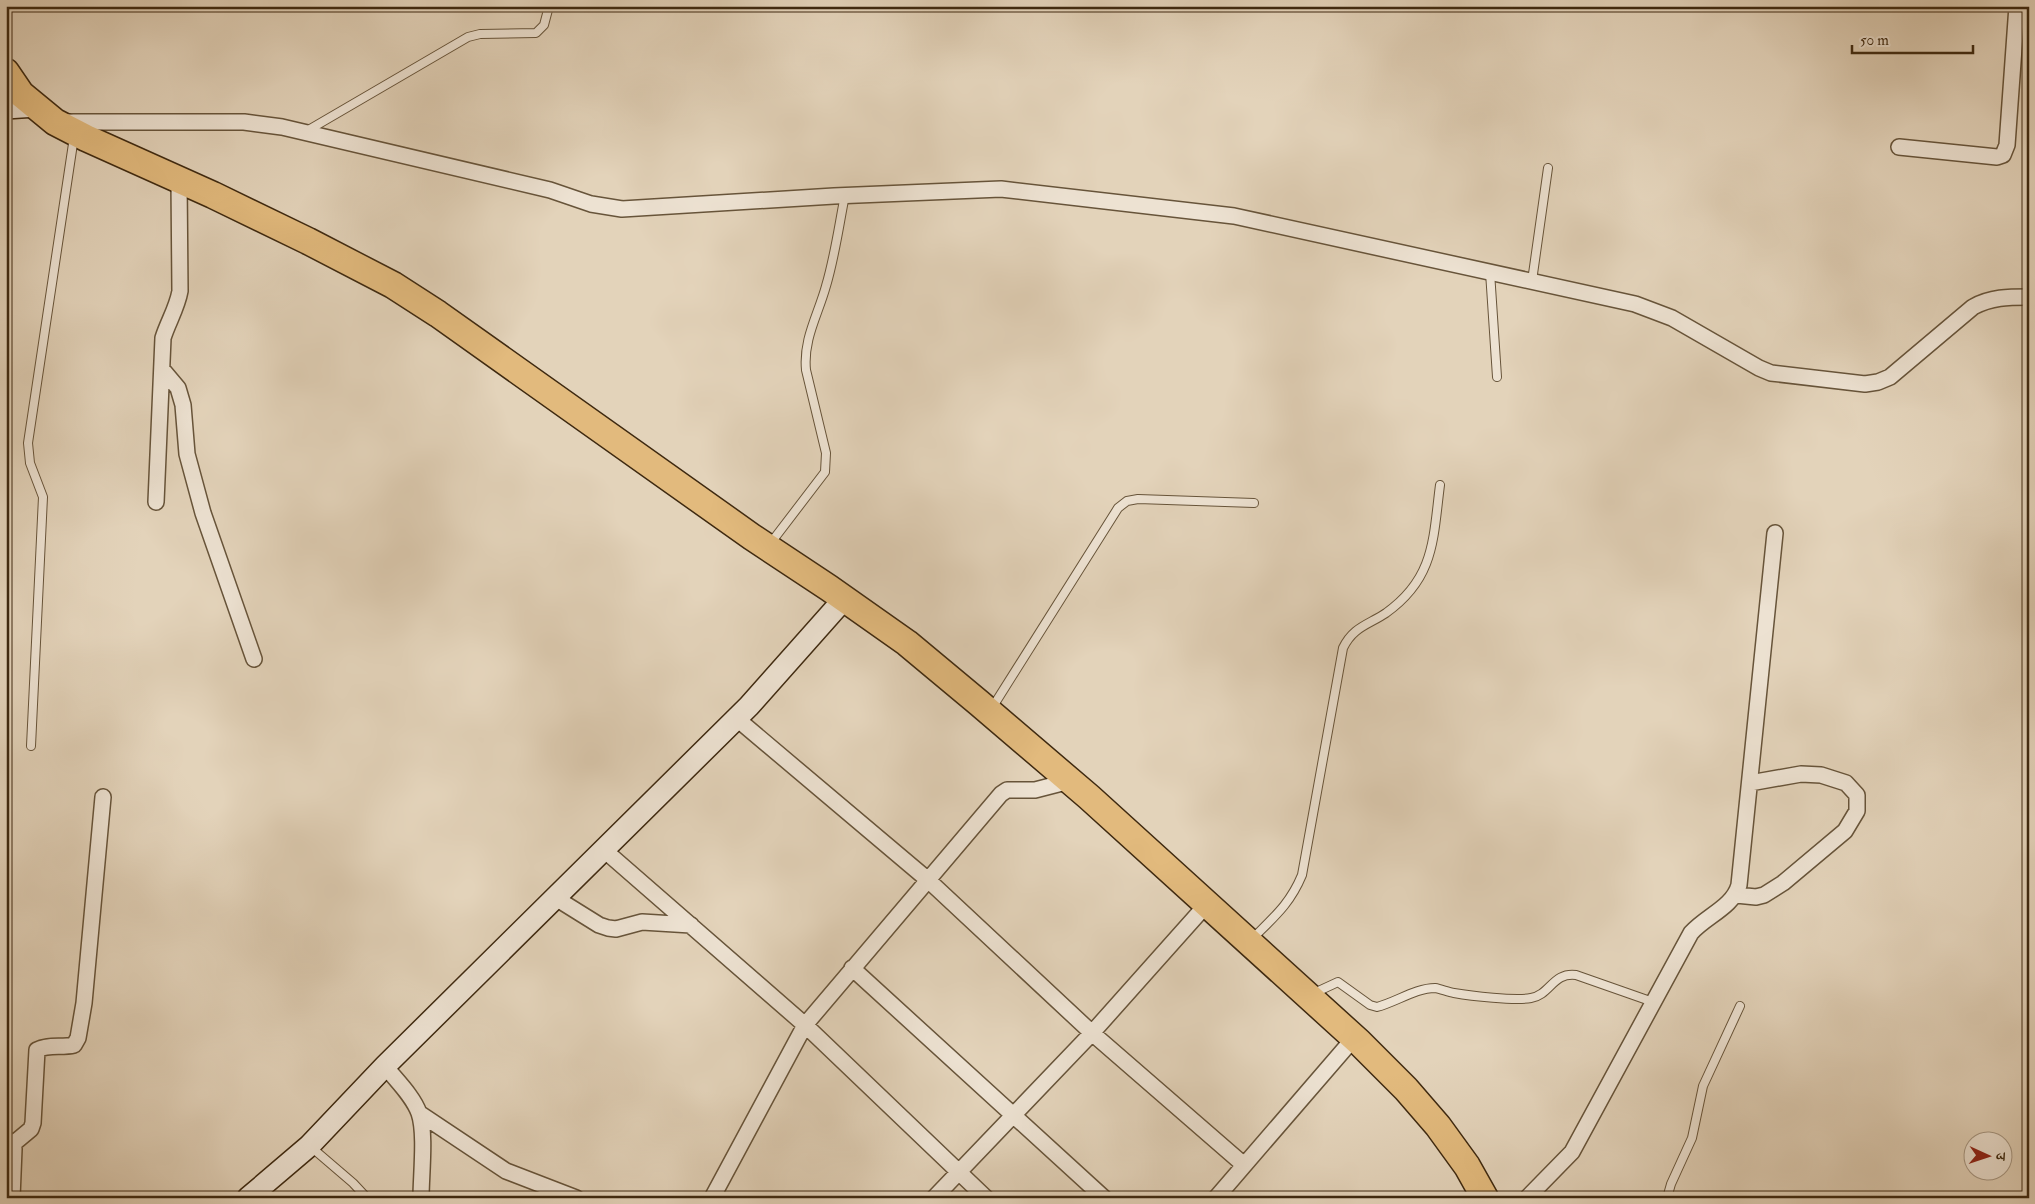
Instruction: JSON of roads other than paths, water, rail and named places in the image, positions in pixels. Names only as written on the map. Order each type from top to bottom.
[{"type":"highway","points":[[6,72],[21,94],[55,120],[308,241],[393,285],[438,314],[767,547],[907,643],[1070,781],[1354,1038],[1406,1089],[1438,1126],[1466,1166],[1485,1198]]},
{"type":"street","points":[[1899,147],[1997,157],[2003,155],[2008,145],[2017,6]]},
{"type":"street","points":[[6,108],[55,120],[244,122],[282,127],[550,190],[607,208],[622,209],[1002,189],[1216,213],[1635,304],[1657,310],[1771,373],[1865,384],[1878,382],[1890,377],[1973,307],[1986,300],[2029,297]]},
{"type":"street","points":[[156,502],[163,338],[178,304],[180,292],[179,180]]},
{"type":"street","points":[[162,369],[178,388],[183,405],[187,454],[201,504],[254,659]]},
{"type":"street","points":[[1527,1198],[1572,1152],[1691,933],[1699,924],[1736,895],[1739,885],[1750,783],[1775,533]]},
{"type":"street","points":[[248,1198],[309,1146],[554,897],[736,718],[844,599]]},
{"type":"street","points":[[736,718],[928,880],[1092,1033],[1244,1165]]},
{"type":"street","points":[[1736,895],[1756,897],[1764,895],[1783,883],[1845,831],[1857,812],[1857,796],[1846,783],[1821,775],[1801,774],[1750,783]]},
{"type":"street","points":[[712,1198],[805,1025],[1001,794],[1007,790],[1036,790],[1070,781]]},
{"type":"street","points":[[12,1198],[14,1149],[10,1141],[31,1129],[33,1123],[37,1050],[44,1046],[65,1047],[74,1045],[78,1038],[84,1003],[103,798]]},
{"type":"street","points":[[603,849],[805,1025],[986,1198]]},
{"type":"street","points":[[554,897],[598,925],[608,928],[616,929],[642,922],[691,925]]},
{"type":"street","points":[[934,1198],[1092,1033],[1207,904]]},
{"type":"street","points":[[852,968],[1104,1198]]},
{"type":"street","points":[[1216,1198],[1354,1038]]},
{"type":"street","points":[[386,1066],[419,1113],[421,1128],[421,1198]]},
{"type":"street","points":[[419,1113],[506,1171],[569,1197]]},
{"type":"lane","points":[[305,132],[468,37],[480,34],[536,33],[544,25],[549,6]]},
{"type":"lane","points":[[32,746],[43,497],[30,463],[28,443],[55,120]]},
{"type":"lane","points":[[1532,281],[1548,168]]},
{"type":"lane","points":[[767,547],[822,479],[825,472],[826,453],[804,358],[809,334],[827,284],[845,196]]},
{"type":"lane","points":[[1490,272],[1498,377]]},
{"type":"lane","points":[[1249,942],[1284,908],[1295,893],[1302,875],[1343,648],[1349,637],[1357,629],[1379,618],[1403,600],[1422,574],[1429,562],[1440,485]]},
{"type":"lane","points":[[989,712],[1118,508],[1127,500],[1254,503]]},
{"type":"lane","points":[[1308,996],[1338,982],[1370,1005],[1377,1007],[1424,989],[1436,988],[1469,995],[1528,999],[1540,995],[1561,976],[1568,974],[1576,975],[1653,1002]]},
{"type":"lane","points":[[1667,1198],[1671,1184],[1692,1138],[1703,1086],[1740,1006]]},
{"type":"lane","points":[[309,1146],[353,1183],[367,1198]]}]
